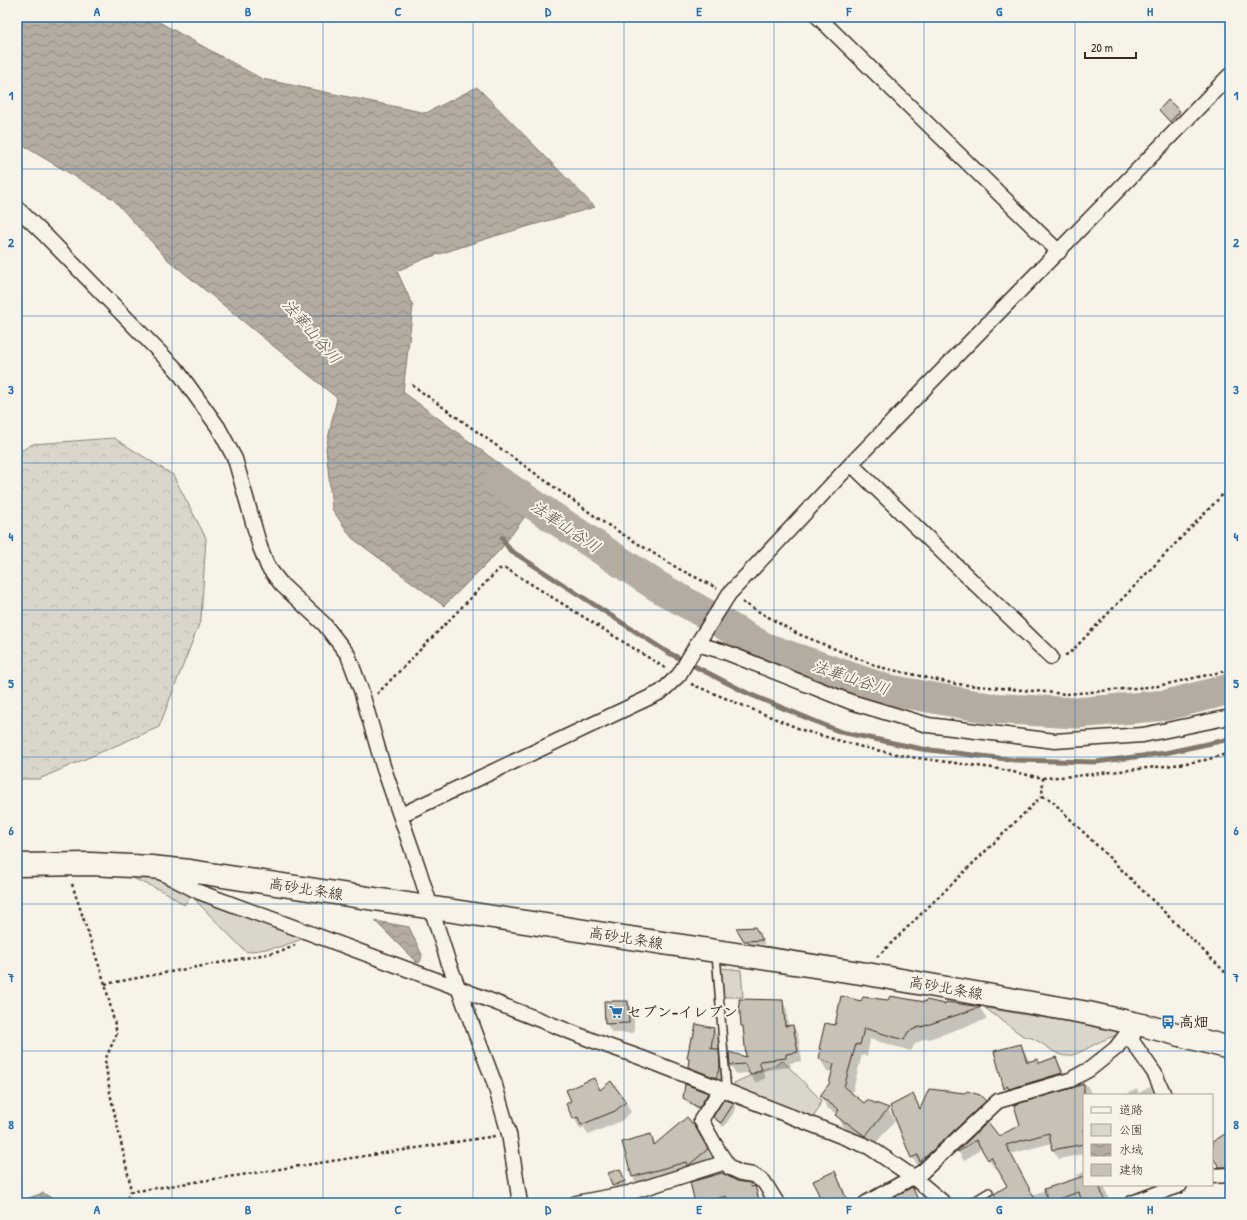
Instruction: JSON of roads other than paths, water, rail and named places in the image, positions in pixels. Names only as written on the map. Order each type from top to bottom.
[{"type":"main road","name":"高砂北条線","points":[[17,865],[91,864],[151,867],[190,871],[431,909],[867,974],[1135,1023],[1230,1048]]},
{"type":"street","points":[[818,17],[1059,252]]},
{"type":"street","points":[[401,815],[661,692],[677,676],[729,594],[851,464],[1230,75]]},
{"type":"street","points":[[17,208],[52,241],[177,370],[218,427],[235,459],[260,547],[268,567],[282,585],[324,624],[348,655],[366,706],[383,766],[401,815],[458,988],[494,1082],[509,1134],[520,1203]]},
{"type":"street","points":[[851,464],[1051,658]]},
{"type":"street","points":[[694,649],[725,652],[851,702],[928,725],[1054,741],[1143,735],[1230,717]]},
{"type":"street","points":[[151,867],[199,892],[458,988],[869,1147],[914,1177],[944,1203]]},
{"type":"street","points":[[1135,1023],[1132,1041],[1155,1074],[1164,1094]]},
{"type":"street","points":[[866,1203],[922,1172],[998,1101],[1070,1080],[1090,1069],[1116,1048],[1135,1023]]},
{"type":"street","points":[[724,1090],[701,1120],[730,1168],[741,1173],[753,1175],[764,1182],[776,1199],[777,1203]]},
{"type":"street","points":[[576,1203],[610,1200],[726,1162]]},
{"type":"street","points":[[1213,1176],[1230,1174]]},
{"type":"street","points":[[1132,1203],[1177,1186]]},
{"type":"lane","points":[[716,952],[726,1081],[724,1090]]},
{"type":"lane","points":[[970,1203],[989,1192]]},
{"type":"water","points":[[17,17],[150,17],[262,79],[426,113],[477,87],[595,207],[495,236],[424,259],[397,271],[413,306],[403,392],[541,495],[500,550],[444,606],[352,538],[332,509],[326,448],[337,398],[167,259],[113,199],[17,142]]},
{"type":"water","points":[[375,921],[409,927],[422,955],[420,962],[417,963]]},
{"type":"water","points":[[43,1193],[56,1203],[17,1203],[17,1202]]},
{"type":"waterway","name":"法華山谷川","points":[[498,481],[657,586],[765,648],[884,689],[989,708],[1076,713],[1167,705],[1230,689]]},
{"type":"waterway","points":[[502,538],[510,550],[667,652],[749,694],[841,732],[922,749],[1015,760],[1096,762],[1165,753],[1230,739]]},
{"type":"place","name":"セブン-イレブン","points":[[616,1012]]},
{"type":"place","name":"高畑","points":[[1168,1022]]}]
